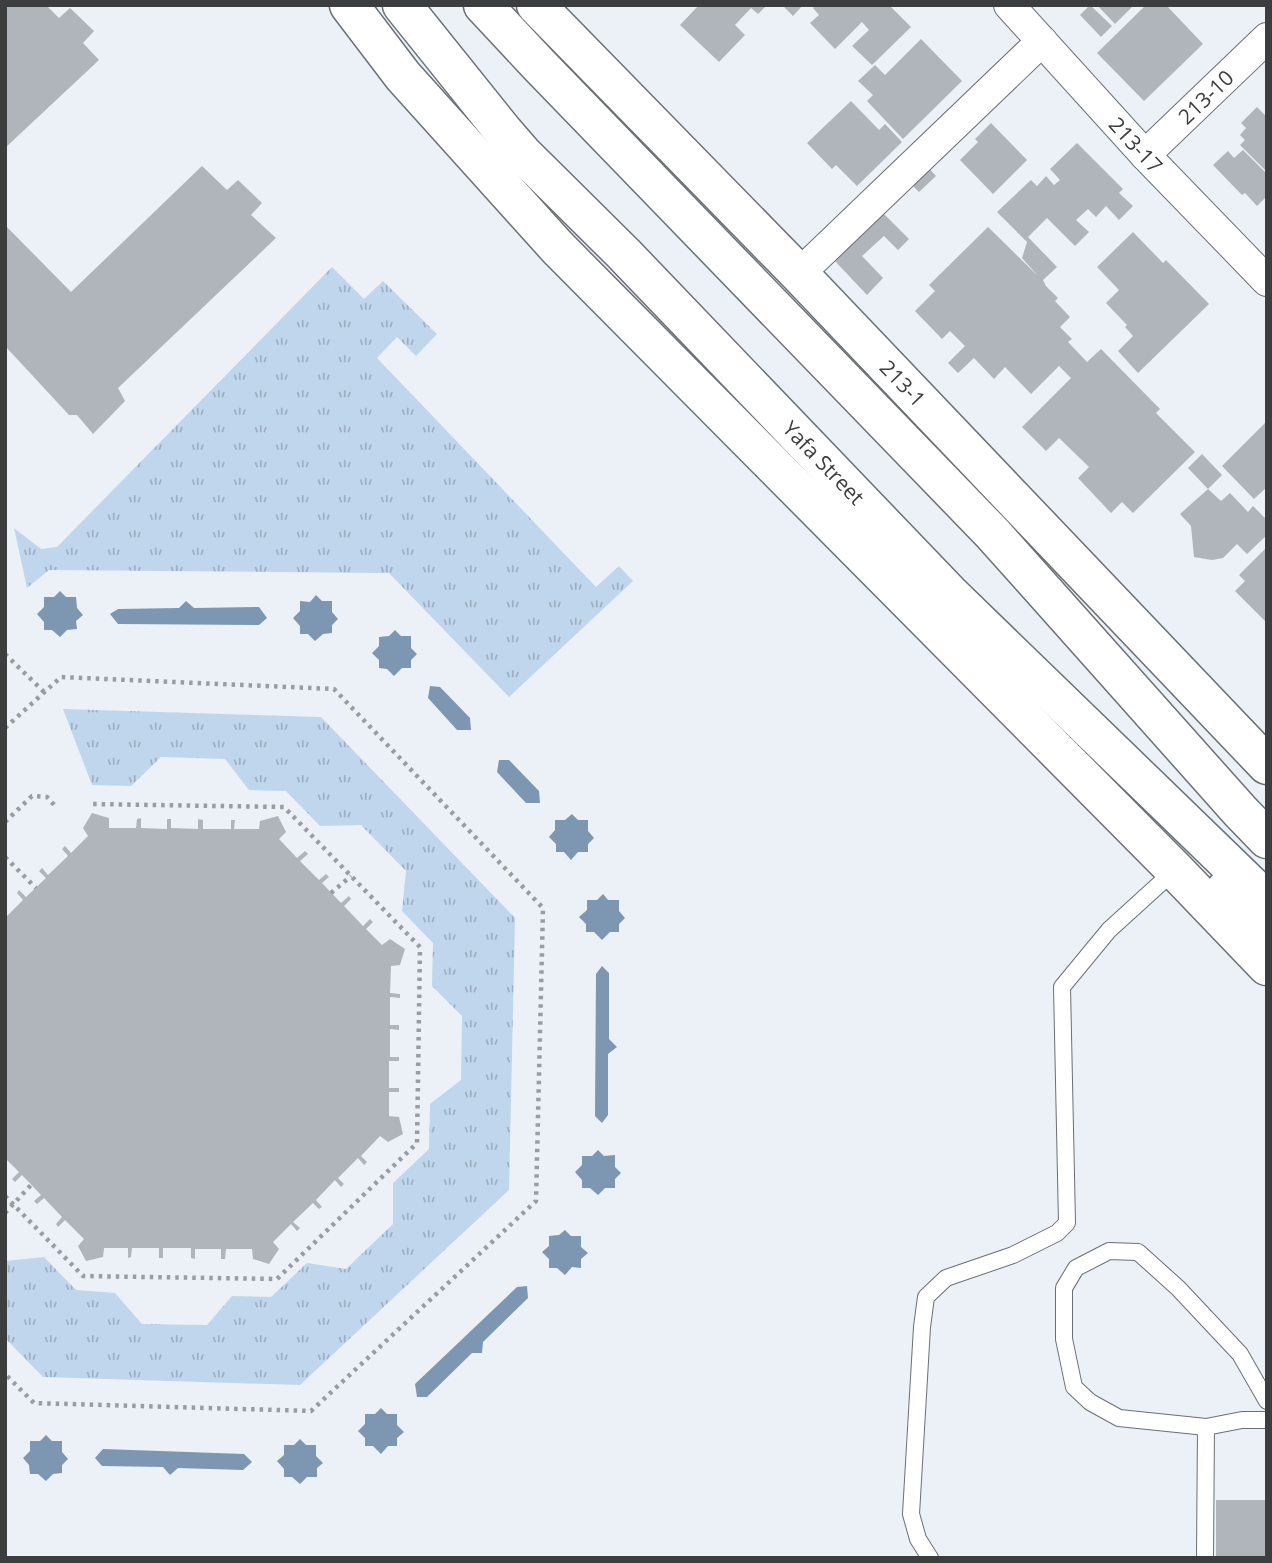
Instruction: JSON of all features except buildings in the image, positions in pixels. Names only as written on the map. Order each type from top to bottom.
[{"type":"main road","points":[[349,5],[403,76],[557,247],[1267,966]]},
{"type":"main road","points":[[387,5],[503,131]]},
{"type":"main road","name":"Yafa Street","points":[[402,5],[522,153],[624,254],[950,594],[1267,901]]},
{"type":"main road","name":"213-1","points":[[536,5],[799,274],[1267,765]]},
{"type":"main road","points":[[484,6],[993,534],[1267,801]]},
{"type":"main road","points":[[993,534],[1267,839]]},
{"type":"main road","points":[[950,594],[1116,771],[1165,818],[1199,860],[1267,934]]},
{"type":"street","name":"213-17","points":[[1009,5],[1144,155],[1267,281]]},
{"type":"street","name":"213-10","points":[[1144,155],[1267,38]]},
{"type":"street","points":[[799,274],[1042,41]]},
{"type":"lane","points":[[930,1558],[918,1539],[911,1514],[926,1297],[946,1278],[1013,1255],[1057,1233],[1067,1223],[1062,987],[1110,930],[1175,870]]},
{"type":"lane","points":[[1267,1401],[1240,1354],[1178,1288],[1138,1252],[1109,1251],[1076,1268],[1064,1288],[1064,1339],[1074,1387],[1090,1402],[1119,1418],[1206,1427],[1242,1420],[1267,1420]]},
{"type":"lane","points":[[1205,1558],[1206,1427]]},
{"type":"path","points":[[5,654],[44,692]]},
{"type":"path","points":[[5,728],[61,677],[334,689],[543,908],[536,1201],[311,1411],[34,1403],[5,1374]]},
{"type":"path","points":[[5,822],[32,796],[47,797],[56,807]]},
{"type":"path","points":[[5,1196],[83,1276],[277,1279],[417,1143],[420,947],[284,807],[90,804]]},
{"type":"path","points":[[5,857],[36,888]]},
{"type":"path","points":[[331,893],[351,876]]},
{"type":"path","points":[[5,1213],[32,1185]]},
{"type":"green space","points":[[332,267],[364,299],[383,281],[437,334],[416,356],[397,337],[377,358],[596,587],[619,566],[633,581],[509,697],[389,573],[49,570],[27,588],[14,528],[41,549],[57,547]]},
{"type":"green space","points":[[63,709],[321,717],[515,918],[509,1190],[300,1385],[43,1377],[5,1338],[5,1261],[44,1257],[76,1290],[115,1293],[142,1324],[207,1325],[232,1296],[271,1297],[307,1263],[346,1269],[393,1224],[393,1183],[429,1149],[430,1104],[461,1080],[462,1016],[432,986],[433,943],[402,911],[406,871],[361,825],[320,826],[286,791],[249,790],[225,759],[161,757],[131,786],[92,785]]},
{"type":"shaded area","points":[[60,591],[66,597],[76,597],[77,608],[83,615],[76,621],[77,629],[67,630],[60,637],[52,630],[44,630],[44,622],[37,614],[44,607],[44,597],[54,597]]},
{"type":"shaded area","points":[[316,595],[322,601],[332,601],[332,612],[338,619],[332,625],[332,633],[323,634],[315,641],[308,634],[300,634],[300,626],[293,618],[300,611],[300,601],[310,602]]},
{"type":"shaded area","points":[[186,601],[194,608],[259,607],[267,618],[259,625],[118,624],[110,614],[118,609],[179,608]]},
{"type":"shaded area","points":[[395,630],[401,636],[411,636],[411,648],[417,654],[411,660],[411,668],[402,668],[394,676],[387,669],[379,668],[379,660],[372,653],[379,646],[379,637],[389,636]]},
{"type":"shaded area","points":[[430,686],[440,687],[470,718],[471,730],[457,730],[428,698]]},
{"type":"shaded area","points":[[499,760],[509,760],[539,791],[540,803],[526,803],[497,772]]},
{"type":"shaded area","points":[[572,814],[578,820],[588,820],[588,831],[594,838],[588,844],[588,852],[578,852],[571,860],[564,852],[556,852],[556,844],[549,837],[555,830],[555,820],[565,820]]},
{"type":"shaded area","points":[[603,894],[608,900],[619,900],[619,911],[625,918],[619,924],[619,932],[610,932],[602,940],[594,932],[586,932],[586,924],[579,917],[587,910],[587,900],[597,900]]},
{"type":"shaded area","points":[[602,966],[609,973],[609,1039],[617,1047],[608,1054],[608,1115],[602,1123],[595,1116],[596,974]]},
{"type":"shaded area","points":[[598,1150],[604,1156],[615,1155],[615,1167],[621,1173],[615,1179],[615,1188],[605,1188],[598,1195],[590,1188],[582,1188],[582,1180],[575,1172],[582,1165],[582,1156],[592,1156]]},
{"type":"shaded area","points":[[565,1230],[571,1236],[581,1236],[581,1247],[588,1253],[581,1259],[581,1268],[572,1267],[565,1275],[557,1268],[549,1268],[549,1259],[542,1252],[549,1246],[549,1236],[559,1235]]},
{"type":"shaded area","points":[[527,1286],[528,1298],[483,1342],[482,1353],[472,1353],[427,1397],[417,1397],[415,1384],[517,1287]]},
{"type":"shaded area","points":[[381,1408],[387,1414],[397,1414],[397,1425],[404,1432],[397,1438],[397,1446],[388,1446],[381,1454],[373,1446],[365,1446],[365,1438],[358,1431],[365,1424],[365,1414],[375,1414]]},
{"type":"shaded area","points":[[46,1435],[52,1441],[62,1441],[62,1452],[68,1459],[62,1465],[62,1473],[53,1474],[46,1481],[38,1474],[30,1474],[29,1465],[23,1458],[30,1451],[30,1441],[40,1441]]},
{"type":"shaded area","points":[[300,1439],[306,1445],[316,1445],[316,1456],[323,1463],[317,1468],[317,1477],[307,1477],[300,1484],[292,1477],[284,1477],[284,1469],[277,1461],[284,1455],[284,1445],[294,1445]]},
{"type":"shaded area","points":[[103,1449],[244,1454],[252,1462],[243,1470],[178,1468],[170,1475],[163,1467],[102,1466],[95,1458]]}]
